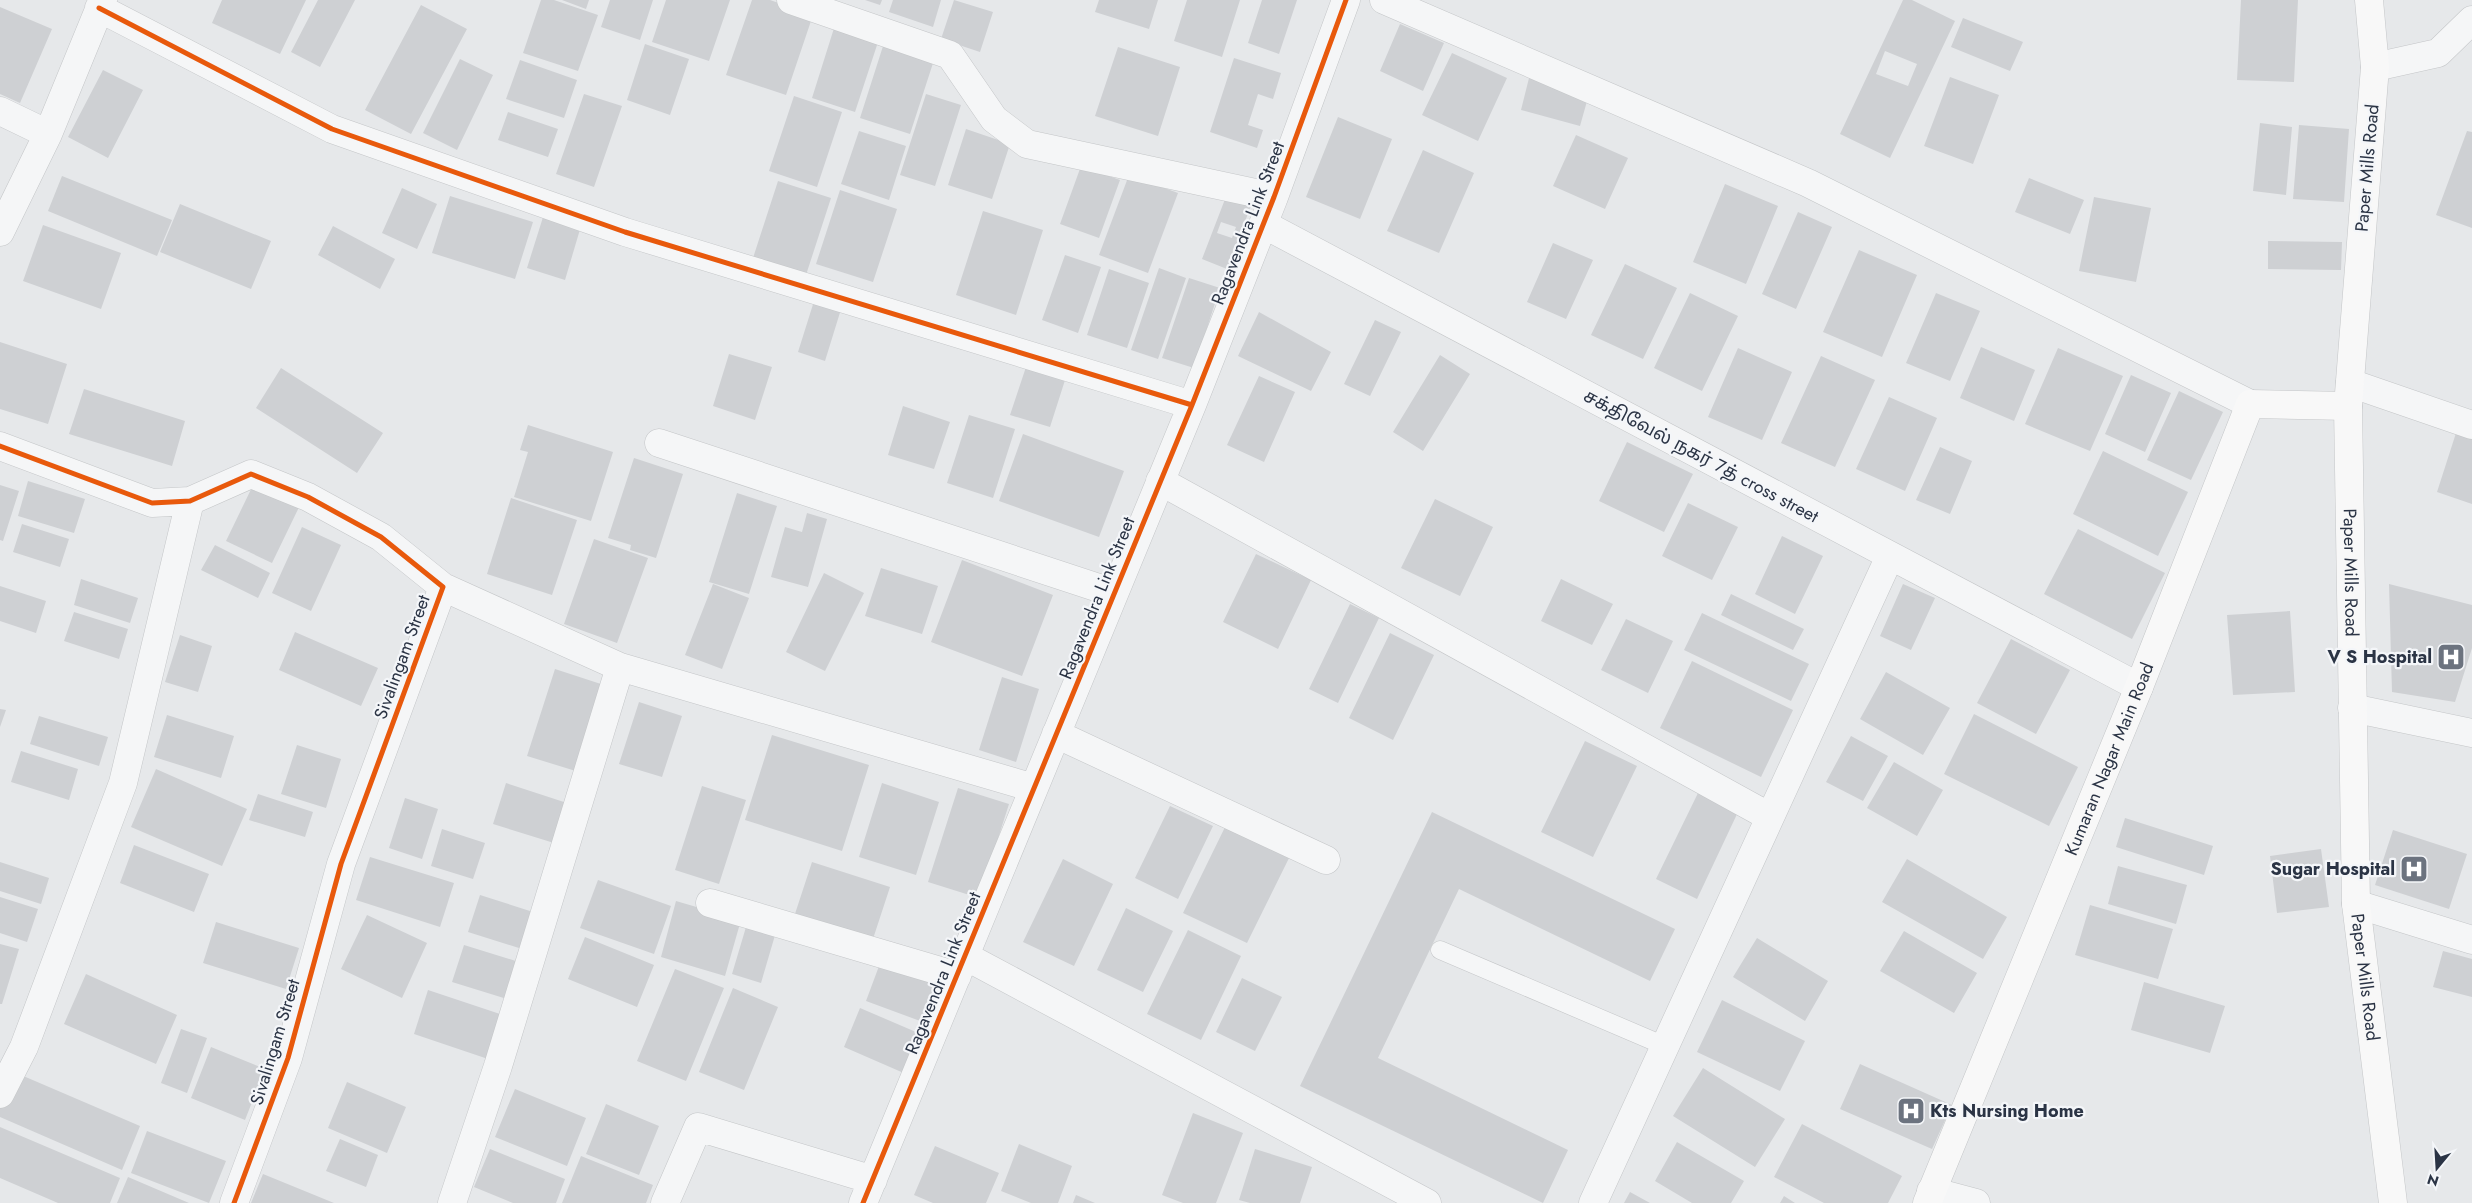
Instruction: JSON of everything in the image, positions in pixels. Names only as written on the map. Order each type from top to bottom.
[{"type":"main road","name":"Paper Mills Road","points":[[2369,0],[2375,67],[2349,395],[2352,708],[2356,904],[2393,1203]]},
{"type":"main road","points":[[2250,404],[2349,395]]},
{"type":"main road","name":"Kumaran Nagar Main Road","points":[[1929,1197],[2139,687],[2250,404]]},
{"type":"street","points":[[791,0],[950,55],[994,119],[1027,144],[1274,197]]},
{"type":"street","name":"Ragavendra Link Street","points":[[868,1191],[1192,405],[1274,197],[1346,0]]},
{"type":"street","points":[[1384,0],[1808,183],[2250,404]]},
{"type":"street","points":[[0,232],[48,134],[101,4],[332,129],[626,232],[1192,405]]},
{"type":"street","points":[[2375,67],[2438,53],[2472,20]]},
{"type":"street","points":[[0,111],[48,134]]},
{"type":"street","name":"சக்திவேல் நகர் 7த் cross street","points":[[1263,224],[2139,687]]},
{"type":"street","points":[[2349,395],[2472,425]]},
{"type":"street","points":[[659,442],[1114,593]]},
{"type":"street","name":"Sivalingam Street","points":[[0,446],[152,503],[190,501],[251,474],[308,497],[381,537],[443,587],[341,864],[288,1058],[234,1203]]},
{"type":"street","points":[[1160,481],[1770,817]]},
{"type":"street","points":[[0,1094],[24,1047],[123,783],[190,501]]},
{"type":"street","points":[[1593,1203],[1890,556]]},
{"type":"street","points":[[443,587],[620,667],[1034,788]]},
{"type":"street","points":[[452,1203],[498,1066],[620,667]]},
{"type":"street","points":[[2352,708],[2472,733]]},
{"type":"street","points":[[1056,734],[1326,860]]},
{"type":"street","points":[[710,903],[961,966],[1427,1203]]},
{"type":"street","points":[[2356,904],[2472,940]]},
{"type":"street","points":[[665,1203],[698,1127],[868,1191]]},
{"type":"street","points":[[1929,1197],[1976,1203]]},
{"type":"lane","points":[[1440,950],[1665,1046]]},
{"type":"building","points":[[222,0],[306,0],[280,54],[212,23]]},
{"type":"building","points":[[318,0],[355,0],[320,67],[291,52]]},
{"type":"building","points":[[541,0],[554,0],[598,15],[578,71],[523,53]]},
{"type":"building","points":[[562,0],[589,0],[586,9]]},
{"type":"building","points":[[610,0],[653,0],[640,40],[601,27]]},
{"type":"building","points":[[666,0],[730,0],[709,61],[652,42]]},
{"type":"building","points":[[752,0],[770,0],[813,15],[786,95],[726,75]]},
{"type":"building","points":[[865,0],[882,0],[880,5]]},
{"type":"building","points":[[893,0],[941,0],[933,27],[889,12]]},
{"type":"building","points":[[954,0],[993,12],[980,52],[941,39]]},
{"type":"building","points":[[1099,0],[1158,0],[1149,29],[1095,12]]},
{"type":"building","points":[[1187,0],[1240,0],[1222,57],[1174,41]]},
{"type":"building","points":[[1262,0],[1297,0],[1279,54],[1248,43]]},
{"type":"building","points":[[1903,0],[1912,0],[1955,21],[1890,158],[1840,134]],"holes":[[[1885,51],[1917,64],[1908,86],[1876,74]]]},
{"type":"building","points":[[2241,0],[2298,0],[2294,82],[2237,80]]},
{"type":"building","points":[[421,5],[467,29],[411,134],[365,110]]},
{"type":"building","points":[[0,7],[52,29],[20,103],[0,94]]},
{"type":"building","points":[[1963,18],[2023,42],[2010,71],[1951,47]]},
{"type":"building","points":[[1400,24],[1444,43],[1423,91],[1380,71]]},
{"type":"building","points":[[835,25],[879,39],[855,112],[812,98]]},
{"type":"building","points":[[884,43],[934,60],[910,134],[860,118]]},
{"type":"building","points":[[645,44],[689,59],[670,115],[627,100]]},
{"type":"building","points":[[1118,47],[1180,67],[1158,136],[1095,116]]},
{"type":"building","points":[[1452,53],[1507,78],[1478,141],[1422,115]]},
{"type":"building","points":[[1234,58],[1281,73],[1273,99],[1258,94],[1248,125],[1263,130],[1257,148],[1210,132]]},
{"type":"building","points":[[460,59],[493,75],[457,150],[423,133]]},
{"type":"building","points":[[520,60],[577,80],[564,118],[506,99]]},
{"type":"building","points":[[103,70],[143,90],[108,158],[68,137]]},
{"type":"building","points":[[1950,77],[1999,95],[1973,164],[1924,146]]},
{"type":"building","points":[[1529,78],[1589,94],[1580,126],[1521,110]]},
{"type":"building","points":[[584,94],[622,106],[594,187],[556,174]]},
{"type":"building","points":[[926,94],[961,105],[935,186],[900,175]]},
{"type":"building","points":[[794,96],[842,112],[817,187],[769,171]]},
{"type":"building","points":[[508,112],[558,129],[548,157],[498,140]]},
{"type":"building","points":[[1338,117],[1392,139],[1360,219],[1306,197]]},
{"type":"building","points":[[2260,123],[2292,127],[2286,195],[2253,191]]},
{"type":"building","points":[[2299,125],[2349,129],[2344,202],[2293,199]]},
{"type":"building","points":[[966,129],[1010,144],[992,199],[948,185]]},
{"type":"building","points":[[859,131],[906,146],[889,200],[841,184]]},
{"type":"building","points":[[2467,131],[2472,132],[2472,228],[2436,215]]},
{"type":"building","points":[[1576,135],[1628,158],[1605,209],[1553,186]]},
{"type":"building","points":[[1423,150],[1474,173],[1439,253],[1387,231]]},
{"type":"building","points":[[1081,166],[1120,180],[1099,238],[1060,224]]},
{"type":"building","points":[[1129,175],[1178,193],[1148,273],[1099,255]]},
{"type":"building","points":[[62,176],[172,220],[157,256],[48,211]]},
{"type":"building","points":[[2029,178],[2084,200],[2070,234],[2015,212]]},
{"type":"building","points":[[778,181],[831,198],[806,275],[753,258]]},
{"type":"building","points":[[1725,184],[1778,206],[1746,284],[1693,262]]},
{"type":"building","points":[[402,188],[437,204],[417,249],[382,233]]},
{"type":"building","points":[[840,190],[897,209],[873,282],[816,264]]},
{"type":"building","points":[[1227,194],[1252,203],[1227,269],[1202,259]],"holes":[[[1221,222],[1236,227],[1232,238],[1217,233]]]},
{"type":"building","points":[[450,196],[533,222],[515,279],[432,253]]},
{"type":"building","points":[[2094,197],[2151,208],[2136,282],[2079,271]]},
{"type":"building","points":[[180,204],[271,241],[251,289],[160,252]]},
{"type":"building","points":[[983,211],[1043,230],[1016,315],[956,295]]},
{"type":"building","points":[[1798,212],[1832,227],[1796,309],[1762,294]]},
{"type":"building","points":[[544,214],[581,226],[565,280],[527,268]]},
{"type":"building","points":[[43,225],[121,253],[101,309],[23,281]]},
{"type":"building","points":[[333,226],[395,259],[380,289],[318,255]]},
{"type":"building","points":[[2268,241],[2342,242],[2341,270],[2268,269]]},
{"type":"building","points":[[1553,243],[1593,260],[1566,319],[1527,302]]},
{"type":"building","points":[[1859,250],[1917,275],[1882,357],[1823,332]]},
{"type":"building","points":[[1065,255],[1101,267],[1078,333],[1042,320]]},
{"type":"building","points":[[1625,264],[1677,288],[1643,359],[1591,335]]},
{"type":"building","points":[[1159,268],[1186,278],[1158,359],[1131,350]]},
{"type":"building","points":[[1109,269],[1149,283],[1127,348],[1087,335]]},
{"type":"building","points":[[1189,278],[1220,288],[1194,368],[1162,358]]},
{"type":"building","points":[[1690,293],[1738,316],[1702,391],[1654,368]]},
{"type":"building","points":[[1936,293],[1980,311],[1950,381],[1906,363]]},
{"type":"building","points":[[815,298],[842,306],[825,361],[798,352]]},
{"type":"building","points":[[1259,312],[1331,352],[1311,391],[1238,356]]},
{"type":"building","points":[[1375,320],[1401,332],[1370,396],[1344,384]]},
{"type":"building","points":[[0,342],[67,364],[48,424],[0,409]]},
{"type":"building","points":[[1981,347],[2035,370],[2014,421],[1960,398]]},
{"type":"building","points":[[1738,348],[1792,372],[1762,440],[1708,417]]},
{"type":"building","points":[[2058,348],[2123,376],[2090,451],[2025,424]]},
{"type":"building","points":[[729,354],[772,367],[755,420],[713,406]]},
{"type":"building","points":[[1440,355],[1470,374],[1423,451],[1393,432]]},
{"type":"building","points":[[1821,356],[1875,380],[1835,467],[1781,443]]},
{"type":"building","points":[[1027,364],[1066,377],[1050,427],[1010,415]]},
{"type":"building","points":[[281,368],[383,433],[357,473],[256,408]]},
{"type":"building","points":[[2131,375],[2171,393],[2145,452],[2105,434]]},
{"type":"building","points":[[1259,376],[1295,392],[1264,462],[1227,445]]},
{"type":"building","points":[[84,389],[185,421],[172,466],[69,434]]},
{"type":"building","points":[[2179,391],[2223,412],[2191,480],[2147,460]]},
{"type":"building","points":[[1889,397],[1937,418],[1905,491],[1856,469]]},
{"type":"building","points":[[903,406],[950,422],[934,469],[888,455]]},
{"type":"building","points":[[969,415],[1015,429],[993,498],[947,483]]},
{"type":"building","points":[[528,425],[613,452],[591,521],[514,497],[528,452],[520,450]]},
{"type":"building","points":[[2456,433],[2472,438],[2472,504],[2437,492]]},
{"type":"building","points":[[1023,434],[1124,471],[1099,537],[999,501]]},
{"type":"building","points":[[1627,442],[1693,474],[1664,532],[1599,501]]},
{"type":"building","points":[[1940,447],[1972,461],[1950,514],[1916,500]]},
{"type":"building","points":[[2103,451],[2188,492],[2158,556],[2073,514]]},
{"type":"building","points":[[634,458],[683,474],[656,558],[630,550],[631,545],[608,538]]},
{"type":"building","points":[[256,479],[302,501],[272,563],[226,541]]},
{"type":"building","points":[[28,481],[85,499],[74,533],[18,516]]},
{"type":"building","points":[[0,485],[19,491],[3,541],[0,540]]},
{"type":"building","points":[[737,493],[777,506],[749,594],[709,582]]},
{"type":"building","points":[[511,498],[577,520],[552,595],[487,574]]},
{"type":"building","points":[[1435,499],[1493,527],[1460,596],[1401,568]]},
{"type":"building","points":[[1688,503],[1738,527],[1712,580],[1662,556]]},
{"type":"building","points":[[807,513],[827,519],[808,587],[771,577],[785,527],[802,532]]},
{"type":"building","points":[[22,524],[69,539],[60,567],[13,552]]},
{"type":"building","points":[[302,527],[341,545],[311,611],[272,593]]},
{"type":"building","points":[[2078,529],[2165,573],[2132,639],[2044,594]]},
{"type":"building","points":[[1782,536],[1823,556],[1795,614],[1755,594]]},
{"type":"building","points":[[594,539],[648,558],[617,643],[564,624]]},
{"type":"building","points":[[215,545],[270,573],[258,598],[201,570]]},
{"type":"building","points":[[1256,554],[1311,580],[1278,649],[1223,622]]},
{"type":"building","points":[[962,560],[1053,595],[1022,676],[931,642]]},
{"type":"building","points":[[881,568],[938,586],[922,634],[865,616]]},
{"type":"building","points":[[824,573],[864,593],[825,671],[786,652]]},
{"type":"building","points":[[81,579],[138,598],[130,623],[74,605]]},
{"type":"building","points":[[1561,579],[1613,604],[1592,645],[1541,621]]},
{"type":"building","points":[[713,584],[749,598],[722,669],[685,655]]},
{"type":"building","points":[[1903,584],[1935,598],[1911,650],[1880,636]]},
{"type":"building","points":[[2389,584],[2472,605],[2472,648],[2455,702],[2392,692]]},
{"type":"building","points":[[0,586],[46,601],[36,633],[0,621]]},
{"type":"building","points":[[1731,594],[1804,629],[1793,650],[1721,615]]},
{"type":"building","points":[[1350,604],[1379,618],[1338,703],[1309,689]]},
{"type":"building","points":[[2290,611],[2295,692],[2233,695],[2227,615]]},
{"type":"building","points":[[74,612],[128,629],[119,659],[64,641]]},
{"type":"building","points":[[1702,613],[1809,664],[1791,701],[1684,650]]},
{"type":"building","points":[[1626,619],[1673,641],[1648,693],[1601,670]]},
{"type":"building","points":[[295,632],[378,668],[361,706],[279,670]]},
{"type":"building","points":[[1390,633],[1434,655],[1393,740],[1349,718]]},
{"type":"building","points":[[180,635],[212,646],[198,692],[165,682]]},
{"type":"building","points":[[2011,639],[2070,670],[2036,734],[1977,703]]},
{"type":"building","points":[[1692,661],[1793,710],[1761,777],[1660,728]]},
{"type":"building","points":[[555,669],[607,686],[579,772],[527,756]]},
{"type":"building","points":[[1886,672],[1950,708],[1923,755],[1860,719]]},
{"type":"building","points":[[1002,677],[1039,689],[1016,762],[979,750]]},
{"type":"building","points":[[639,702],[682,716],[662,777],[619,764]]},
{"type":"building","points":[[0,709],[6,710],[0,727]]},
{"type":"building","points":[[1974,714],[2078,767],[2049,826],[1944,774]]},
{"type":"building","points":[[167,715],[234,736],[221,778],[154,757]]},
{"type":"building","points":[[39,716],[108,737],[99,766],[30,744]]},
{"type":"building","points":[[772,735],[869,765],[842,851],[745,820]]},
{"type":"building","points":[[1851,736],[1888,756],[1863,801],[1826,782]]},
{"type":"building","points":[[1585,741],[1637,766],[1593,857],[1541,832]]},
{"type":"building","points":[[297,745],[341,759],[326,808],[281,794]]},
{"type":"building","points":[[21,751],[78,769],[69,800],[11,782]]},
{"type":"building","points":[[1894,762],[1943,790],[1917,836],[1867,808]]},
{"type":"building","points":[[156,769],[247,809],[222,866],[131,827]]},
{"type":"building","points":[[506,783],[567,803],[554,843],[493,824]]},
{"type":"building","points":[[882,783],[939,802],[916,875],[859,857]]},
{"type":"building","points":[[702,786],[746,800],[719,884],[675,870]]},
{"type":"building","points":[[958,788],[1009,804],[979,898],[928,882]]},
{"type":"building","points":[[1698,793],[1738,812],[1697,899],[1656,879]]},
{"type":"building","points":[[258,794],[313,812],[305,837],[249,820]]},
{"type":"building","points":[[405,798],[438,809],[422,859],[389,848]]},
{"type":"building","points":[[1170,806],[1213,826],[1178,899],[1135,878]]},
{"type":"building","points":[[1432,812],[1675,929],[1650,981],[1459,889],[1378,1058],[1568,1150],[1543,1203],[1300,1086]]},
{"type":"building","points":[[2125,818],[2213,846],[2204,875],[2116,847]]},
{"type":"building","points":[[1227,823],[1291,854],[1247,943],[1183,913]]},
{"type":"building","points":[[442,829],[485,843],[473,879],[431,866]]},
{"type":"building","points":[[2393,830],[2467,854],[2449,909],[2375,885]]},
{"type":"building","points":[[134,845],[209,874],[194,912],[120,883]]},
{"type":"building","points":[[2321,849],[2329,907],[2277,913],[2270,856]]},
{"type":"building","points":[[370,857],[454,883],[440,927],[356,900]]},
{"type":"building","points":[[1063,859],[1113,884],[1074,966],[1023,942]]},
{"type":"building","points":[[1907,859],[2007,917],[1983,959],[1882,902]]},
{"type":"building","points":[[0,862],[49,878],[41,904],[0,891]]},
{"type":"building","points":[[812,862],[890,887],[870,948],[792,923]]},
{"type":"building","points":[[2118,866],[2187,885],[2176,924],[2108,904]]},
{"type":"building","points":[[598,880],[671,906],[654,954],[580,928]]},
{"type":"building","points":[[480,895],[533,912],[522,949],[468,932]]},
{"type":"building","points":[[0,897],[38,909],[27,942],[0,933]]},
{"type":"building","points":[[676,901],[741,920],[725,976],[661,957]]},
{"type":"building","points":[[2090,905],[2173,929],[2158,979],[2075,955]]},
{"type":"building","points":[[1126,908],[1173,931],[1143,992],[1097,970]]},
{"type":"building","points":[[367,915],[427,943],[402,998],[341,969]]},
{"type":"building","points":[[749,917],[778,925],[761,983],[732,974]]},
{"type":"building","points":[[216,922],[299,948],[286,989],[203,963]]},
{"type":"building","points":[[1188,930],[1241,956],[1201,1040],[1147,1014]]},
{"type":"building","points":[[1904,931],[1977,973],[1954,1013],[1880,971]]},
{"type":"building","points":[[585,937],[654,965],[637,1007],[568,979]]},
{"type":"building","points":[[1757,938],[1828,981],[1805,1021],[1733,977]]},
{"type":"building","points":[[0,944],[19,949],[2,1004],[0,1004]]},
{"type":"building","points":[[464,945],[519,962],[507,999],[452,982]]},
{"type":"building","points":[[2443,951],[2472,959],[2472,997],[2433,987]]},
{"type":"building","points":[[882,958],[947,982],[931,1025],[866,1001]]},
{"type":"building","points":[[675,969],[724,988],[686,1081],[637,1061]]},
{"type":"building","points":[[86,974],[177,1015],[156,1064],[64,1024]]},
{"type":"building","points":[[1242,978],[1282,997],[1255,1051],[1216,1032]]},
{"type":"building","points":[[2144,982],[2225,1006],[2210,1053],[2131,1030]]},
{"type":"building","points":[[733,988],[778,1007],[744,1090],[699,1072]]},
{"type":"building","points":[[428,990],[503,1015],[488,1059],[414,1034]]},
{"type":"building","points":[[1722,1000],[1805,1041],[1780,1091],[1697,1052]]},
{"type":"building","points":[[860,1008],[923,1035],[906,1074],[844,1047]]},
{"type":"building","points":[[181,1029],[207,1038],[187,1093],[161,1083]]},
{"type":"building","points":[[211,1047],[265,1069],[245,1120],[191,1098]]},
{"type":"building","points":[[1860,1064],[1952,1105],[1932,1149],[1840,1109]]},
{"type":"building","points":[[1703,1068],[1785,1119],[1755,1167],[1673,1116]]},
{"type":"building","points":[[14,1072],[140,1126],[122,1170],[0,1117],[0,1106]]},
{"type":"building","points":[[347,1082],[406,1107],[387,1153],[328,1128]]},
{"type":"building","points":[[515,1089],[586,1118],[567,1166],[495,1137]]},
{"type":"building","points":[[606,1104],[659,1126],[639,1175],[586,1154]]},
{"type":"building","points":[[1193,1113],[1243,1133],[1216,1203],[1183,1203],[1162,1195]]},
{"type":"building","points":[[1802,1124],[1902,1176],[1888,1203],[1824,1203],[1774,1177]]},
{"type":"building","points":[[0,1127],[120,1178],[110,1203],[58,1203],[0,1178]]},
{"type":"building","points":[[147,1131],[226,1161],[209,1203],[131,1173]]},
{"type":"building","points":[[340,1139],[378,1155],[366,1187],[326,1171]]},
{"type":"building","points":[[1677,1142],[1744,1181],[1731,1203],[1692,1203],[1655,1181]]},
{"type":"building","points":[[1019,1144],[1072,1166],[1058,1203],[1031,1203],[1001,1191]]},
{"type":"building","points":[[935,1146],[999,1173],[986,1203],[933,1203],[914,1195]]},
{"type":"building","points":[[490,1149],[565,1179],[556,1203],[513,1203],[474,1187]]},
{"type":"building","points":[[1255,1149],[1312,1167],[1300,1203],[1250,1203],[1239,1200]]},
{"type":"building","points":[[581,1156],[653,1185],[646,1203],[562,1203]]},
{"type":"building","points":[[263,1174],[334,1203],[251,1203]]},
{"type":"building","points":[[128,1177],[189,1203],[117,1203]]},
{"type":"building","points":[[1630,1192],[1650,1203],[1624,1203]]},
{"type":"building","points":[[1076,1195],[1095,1203],[1073,1203]]},
{"type":"building","points":[[1784,1196],[1795,1203],[1780,1203]]},
{"type":"cycle path","points":[[863,1203],[1192,405],[1274,197],[1346,0]]},
{"type":"cycle path","points":[[99,8],[332,129],[625,232],[1192,405]]},
{"type":"cycle path","points":[[0,446],[152,503],[190,501],[251,474],[308,497],[381,537],[443,587],[341,864],[288,1058],[234,1203]]},
{"type":"place","name":"V S Hospital","points":[[2451,657]]},
{"type":"place","name":"Sugar Hospital","points":[[2414,869]]},
{"type":"place","name":"Kts Nursing Home","points":[[1911,1111]]}]
